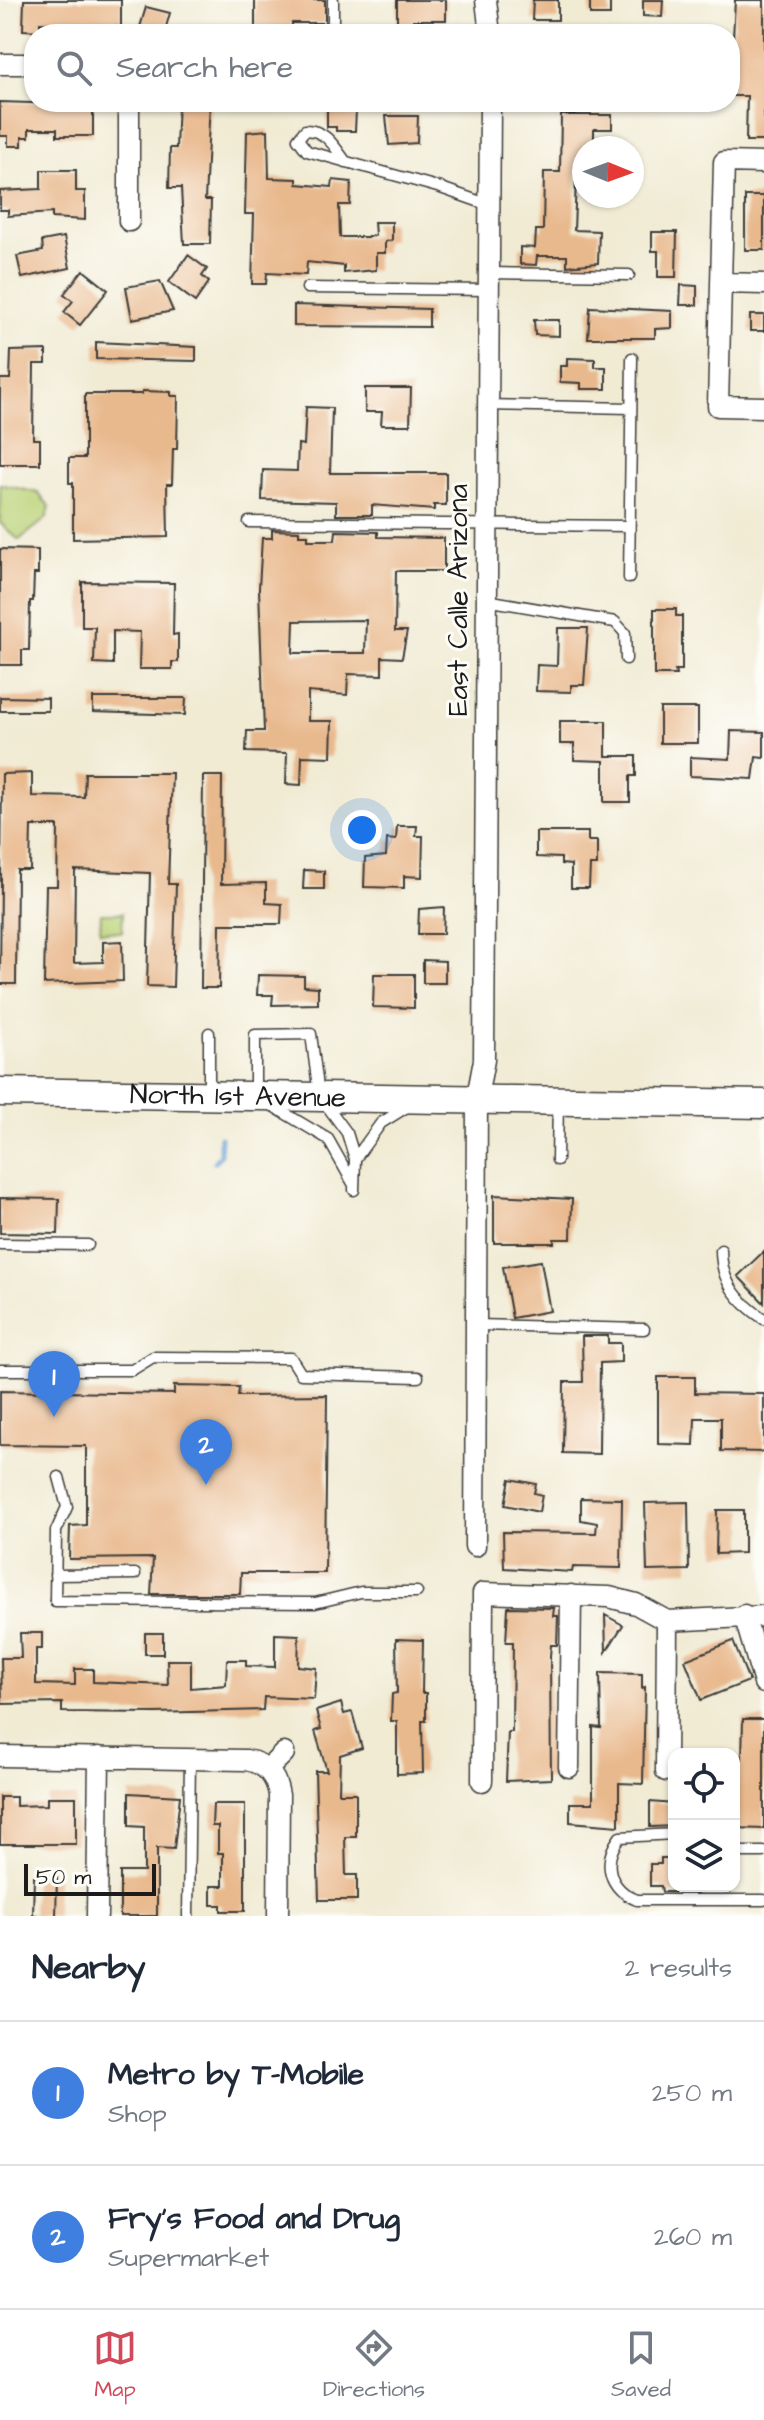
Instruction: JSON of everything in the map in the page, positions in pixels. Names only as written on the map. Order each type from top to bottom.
[{"type":"main road","name":"North 1st Avenue","points":[[0,1092],[477,1097],[764,1104]]},
{"type":"street","points":[[486,0],[489,24]]},
{"type":"street","points":[[0,64],[24,64]]},
{"type":"street","points":[[129,112],[129,221]]},
{"type":"street","name":"East Calle Arizona","points":[[477,1097],[484,1060],[490,112]]},
{"type":"street","points":[[764,163],[724,162],[718,406],[764,407]]},
{"type":"street","points":[[721,283],[764,284]]},
{"type":"street","points":[[475,1546],[477,1097]]},
{"type":"street","points":[[482,1781],[483,1593],[609,1597],[636,1604],[667,1621],[754,1616],[764,1683]]},
{"type":"street","points":[[569,1767],[571,1595]]},
{"type":"street","points":[[666,1771],[667,1621]]},
{"type":"street","points":[[268,1769],[284,1753]]},
{"type":"street","points":[[0,1756],[246,1760],[268,1769],[279,1795],[278,1916]]},
{"type":"street","points":[[97,1916],[99,1757]]},
{"type":"lane","points":[[333,0],[333,24]]},
{"type":"lane","points":[[346,162],[441,188],[489,205]]},
{"type":"lane","points":[[307,288],[629,275]]},
{"type":"lane","points":[[629,578],[632,358]]},
{"type":"lane","points":[[488,405],[631,408]]},
{"type":"lane","points":[[249,522],[629,526]]},
{"type":"lane","points":[[486,600],[615,622],[625,633],[626,659]]},
{"type":"lane","points":[[209,1033],[209,1094]]},
{"type":"lane","points":[[311,1034],[319,1095],[347,1133],[355,1159],[354,1188],[328,1139],[255,1094],[255,1035],[311,1034]]},
{"type":"lane","points":[[355,1159],[381,1123],[423,1097]]},
{"type":"lane","points":[[557,1160],[558,1099]]},
{"type":"lane","points":[[0,1244],[88,1245]]},
{"type":"lane","points":[[721,1250],[721,1275],[751,1311],[764,1319]]},
{"type":"lane","points":[[476,1325],[644,1329]]},
{"type":"lane","points":[[0,1370],[132,1370],[153,1357],[291,1358],[301,1374],[418,1377]]},
{"type":"lane","points":[[59,1477],[67,1507],[56,1531],[55,1601],[315,1603],[361,1592],[417,1592]]},
{"type":"lane","points":[[55,1575],[135,1574]]},
{"type":"lane","points":[[188,1916],[190,1759]]},
{"type":"lane","points":[[668,1834],[620,1837],[614,1845],[611,1875],[613,1885],[621,1894],[637,1900],[764,1900]]},
{"type":"lane","points":[[740,1852],[764,1852]]},
{"type":"green space","points":[[0,484],[38,493],[50,507],[46,519],[19,540],[0,523]]},
{"type":"green space","points":[[101,913],[123,913],[122,932],[100,931]]},
{"type":"building","points":[[24,0],[121,0],[121,24],[40,23],[24,24],[23,30]]},
{"type":"building","points":[[255,0],[325,0],[325,23],[255,24]]},
{"type":"building","points":[[397,0],[446,0],[446,20],[413,20],[413,24],[397,24]]},
{"type":"building","points":[[533,0],[558,0],[558,20],[532,20]]},
{"type":"building","points":[[590,0],[610,0],[610,15],[590,15]]},
{"type":"building","points":[[643,0],[663,0],[662,17],[643,16]]},
{"type":"building","points":[[735,0],[764,0],[764,141],[746,141],[747,96],[740,96],[740,24],[734,24]]},
{"type":"building","points":[[146,7],[170,13],[167,24],[141,24]]},
{"type":"building","points":[[0,102],[24,103],[24,112],[93,112],[93,136],[57,136],[57,129],[29,129],[29,137],[22,137],[22,146],[8,146],[8,136],[0,136]]},
{"type":"building","points":[[178,112],[209,112],[205,200],[211,200],[210,244],[184,244],[181,188],[169,188],[170,148],[176,148]]},
{"type":"building","points":[[327,112],[356,112],[355,131],[336,131],[336,127],[327,127]]},
{"type":"building","points":[[561,115],[612,115],[612,129],[594,129],[594,136],[572,136],[574,230],[599,231],[598,263],[567,266],[567,256],[537,256],[536,265],[520,264],[520,247],[535,248],[536,230],[543,230],[544,172],[560,172]]},
{"type":"building","points":[[386,116],[418,116],[417,143],[389,145]]},
{"type":"building","points":[[268,130],[269,178],[297,179],[297,184],[332,187],[333,180],[351,182],[350,205],[339,205],[340,237],[369,237],[375,235],[374,222],[392,222],[392,240],[385,242],[385,253],[376,253],[376,270],[344,273],[344,266],[307,262],[306,275],[267,273],[266,284],[252,284],[254,214],[245,214],[247,132]]},
{"type":"building","points":[[41,170],[76,170],[76,191],[85,191],[85,220],[52,218],[52,213],[8,216],[8,210],[0,210],[0,191],[41,189]]},
{"type":"building","points":[[745,196],[764,196],[764,250],[745,250]]},
{"type":"building","points":[[652,232],[677,232],[676,277],[658,277],[658,251],[652,251]]},
{"type":"building","points":[[64,237],[70,268],[22,278],[17,256],[43,251],[42,241]]},
{"type":"building","points":[[188,255],[207,269],[202,276],[209,282],[195,302],[169,282]]},
{"type":"building","points":[[83,270],[108,290],[80,325],[64,312],[73,301],[64,294]]},
{"type":"building","points":[[160,281],[173,311],[132,319],[126,287]]},
{"type":"building","points":[[681,285],[697,286],[697,305],[680,305]]},
{"type":"building","points":[[294,305],[429,309],[429,327],[294,326]]},
{"type":"building","points":[[590,307],[672,311],[672,328],[655,329],[655,338],[588,338]]},
{"type":"building","points":[[750,315],[764,315],[764,331],[750,331]]},
{"type":"building","points":[[534,320],[559,320],[559,336],[535,335]]},
{"type":"building","points":[[96,342],[196,347],[196,361],[96,359]]},
{"type":"building","points":[[46,350],[46,364],[34,364],[33,439],[40,439],[40,464],[0,464],[0,379],[10,379],[11,351]]},
{"type":"building","points":[[567,358],[595,359],[595,367],[606,367],[606,389],[581,389],[581,383],[560,382],[560,366],[567,366]]},
{"type":"building","points":[[365,388],[411,388],[410,425],[381,425],[382,412],[365,412]]},
{"type":"building","points":[[142,391],[171,392],[171,396],[178,396],[177,449],[173,449],[172,484],[167,484],[168,537],[73,539],[73,483],[69,483],[69,458],[85,458],[85,394],[142,394]]},
{"type":"building","points":[[306,407],[332,408],[330,473],[446,473],[446,505],[434,505],[434,510],[372,505],[372,515],[336,515],[336,502],[262,500],[263,470],[297,471],[298,444],[304,445]]},
{"type":"building","points":[[272,530],[299,531],[299,535],[308,535],[308,540],[335,540],[336,531],[378,532],[378,537],[444,538],[444,571],[396,571],[395,631],[407,631],[402,658],[382,657],[382,675],[348,674],[347,695],[308,692],[308,721],[332,721],[331,757],[302,756],[301,785],[286,784],[287,753],[246,752],[247,731],[264,731],[259,588],[262,538],[272,538]],"holes":[[[366,620],[365,653],[293,653],[294,621]]]},
{"type":"building","points":[[0,549],[38,550],[38,574],[34,574],[33,601],[30,601],[29,650],[22,650],[22,665],[0,665]]},
{"type":"building","points":[[82,582],[174,583],[173,635],[178,634],[178,662],[172,662],[172,669],[139,669],[140,632],[113,631],[113,664],[94,663],[95,627],[82,627]]},
{"type":"building","points":[[654,609],[676,609],[676,616],[682,616],[682,670],[675,670],[676,675],[654,675]]},
{"type":"building","points":[[558,628],[588,628],[584,685],[571,685],[571,692],[536,691],[537,665],[557,666]]},
{"type":"building","points":[[0,697],[48,698],[48,711],[0,711]]},
{"type":"building","points":[[93,698],[186,698],[185,715],[93,712]]},
{"type":"building","points":[[660,708],[698,708],[698,743],[660,743]]},
{"type":"building","points":[[560,721],[606,721],[606,756],[636,756],[636,776],[630,776],[630,802],[604,802],[604,761],[574,760],[574,744],[560,744]]},
{"type":"building","points":[[731,731],[764,732],[764,758],[756,757],[753,779],[690,776],[690,757],[730,759]]},
{"type":"building","points":[[32,773],[32,796],[84,797],[85,773],[172,773],[168,884],[176,884],[173,987],[147,986],[150,873],[75,870],[74,963],[103,962],[103,942],[122,941],[123,981],[44,984],[46,886],[57,886],[58,826],[31,826],[30,870],[17,870],[16,984],[0,984],[2,774]]},
{"type":"building","points":[[203,776],[222,776],[221,884],[266,883],[266,903],[282,904],[281,924],[220,924],[219,988],[201,988]]},
{"type":"building","points":[[397,826],[417,826],[416,836],[423,836],[422,877],[404,876],[404,888],[364,887],[365,858],[386,856],[387,839],[396,840]]},
{"type":"building","points":[[536,832],[588,832],[588,841],[597,841],[597,865],[590,865],[589,888],[571,888],[571,865],[561,864],[561,858],[536,857]]},
{"type":"building","points":[[304,870],[324,871],[324,889],[303,889]]},
{"type":"building","points":[[444,907],[443,934],[418,934],[419,909]]},
{"type":"building","points":[[423,960],[445,961],[445,983],[423,983]]},
{"type":"building","points":[[374,974],[414,974],[414,1008],[373,1007]]},
{"type":"building","points":[[258,975],[304,976],[304,986],[318,987],[318,1004],[272,1005],[273,995],[257,995]]},
{"type":"building","points":[[494,1195],[572,1199],[571,1239],[554,1239],[554,1243],[494,1243]]},
{"type":"building","points":[[0,1198],[59,1199],[58,1234],[0,1233]]},
{"type":"building","points":[[764,1251],[764,1303],[738,1276]]},
{"type":"building","points":[[541,1261],[550,1311],[512,1318],[503,1267]]},
{"type":"building","points":[[582,1336],[608,1336],[608,1343],[621,1343],[621,1362],[600,1363],[599,1454],[563,1453],[564,1382],[583,1382]]},
{"type":"building","points":[[658,1377],[695,1377],[695,1393],[764,1394],[764,1452],[721,1451],[721,1418],[695,1418],[694,1445],[658,1444]]},
{"type":"building","points":[[174,1386],[239,1387],[238,1396],[327,1395],[325,1573],[241,1573],[240,1594],[151,1594],[153,1558],[69,1559],[70,1526],[86,1525],[86,1446],[0,1445],[0,1391],[174,1394]]},
{"type":"building","points":[[510,1479],[536,1484],[534,1493],[542,1495],[539,1512],[505,1505]]},
{"type":"building","points":[[581,1498],[622,1499],[621,1568],[573,1567],[572,1572],[504,1568],[503,1532],[596,1533],[597,1523],[581,1520]]},
{"type":"building","points":[[688,1502],[689,1570],[647,1571],[645,1503]]},
{"type":"building","points":[[717,1510],[744,1510],[744,1553],[716,1554]]},
{"type":"building","points":[[508,1607],[554,1608],[553,1616],[558,1616],[557,1645],[551,1645],[550,1656],[551,1779],[506,1781],[508,1732],[512,1732],[513,1642],[506,1642]]},
{"type":"building","points":[[605,1615],[623,1625],[606,1652]]},
{"type":"building","points":[[20,1633],[42,1633],[42,1649],[36,1649],[36,1684],[75,1685],[75,1669],[93,1669],[93,1682],[168,1685],[167,1660],[191,1660],[191,1688],[226,1685],[227,1660],[246,1660],[246,1666],[275,1667],[275,1634],[299,1635],[298,1666],[316,1668],[314,1699],[264,1697],[263,1710],[155,1713],[62,1712],[62,1703],[2,1704],[1,1658],[21,1658]]},
{"type":"building","points":[[145,1633],[163,1633],[163,1654],[145,1654]]},
{"type":"building","points":[[396,1639],[423,1640],[422,1693],[426,1693],[426,1721],[422,1721],[423,1773],[397,1774],[397,1721],[391,1721],[392,1694],[397,1693]]},
{"type":"building","points":[[733,1641],[749,1681],[701,1700],[685,1660]]},
{"type":"building","points":[[600,1673],[642,1674],[642,1688],[645,1687],[643,1784],[619,1783],[619,1826],[570,1822],[570,1803],[593,1803],[593,1727],[601,1728]]},
{"type":"building","points":[[341,1703],[344,1714],[352,1712],[362,1748],[340,1755],[339,1793],[356,1793],[356,1837],[345,1837],[346,1875],[357,1875],[357,1900],[319,1900],[315,1771],[327,1771],[315,1731],[321,1729],[316,1711]]},
{"type":"building","points":[[743,1719],[764,1719],[764,1829],[740,1828]]},
{"type":"building","points":[[129,1793],[180,1796],[174,1849],[157,1848],[157,1916],[120,1916],[120,1872],[144,1872],[144,1827],[129,1826]]},
{"type":"building","points":[[0,1797],[16,1797],[16,1806],[47,1805],[47,1797],[76,1797],[76,1844],[0,1844]]},
{"type":"building","points":[[650,1802],[668,1804],[668,1826],[650,1827]]},
{"type":"building","points":[[213,1804],[245,1804],[245,1911],[221,1911],[221,1905],[211,1905],[211,1886],[223,1886],[223,1853],[218,1853],[218,1826],[212,1826]]},
{"type":"building","points":[[661,1858],[668,1858],[668,1892],[662,1892],[661,1886],[650,1886],[650,1864],[661,1864]]},
{"type":"building","points":[[34,1876],[57,1877],[56,1916],[33,1916]]},
{"type":"waterway","points":[[214,1162],[220,1155],[220,1137]]},
{"type":"place","name":"Metro by T-Mobile","points":[[54,1417]]},
{"type":"place","name":"Fry's Food and Drug","points":[[206,1485]]}]
